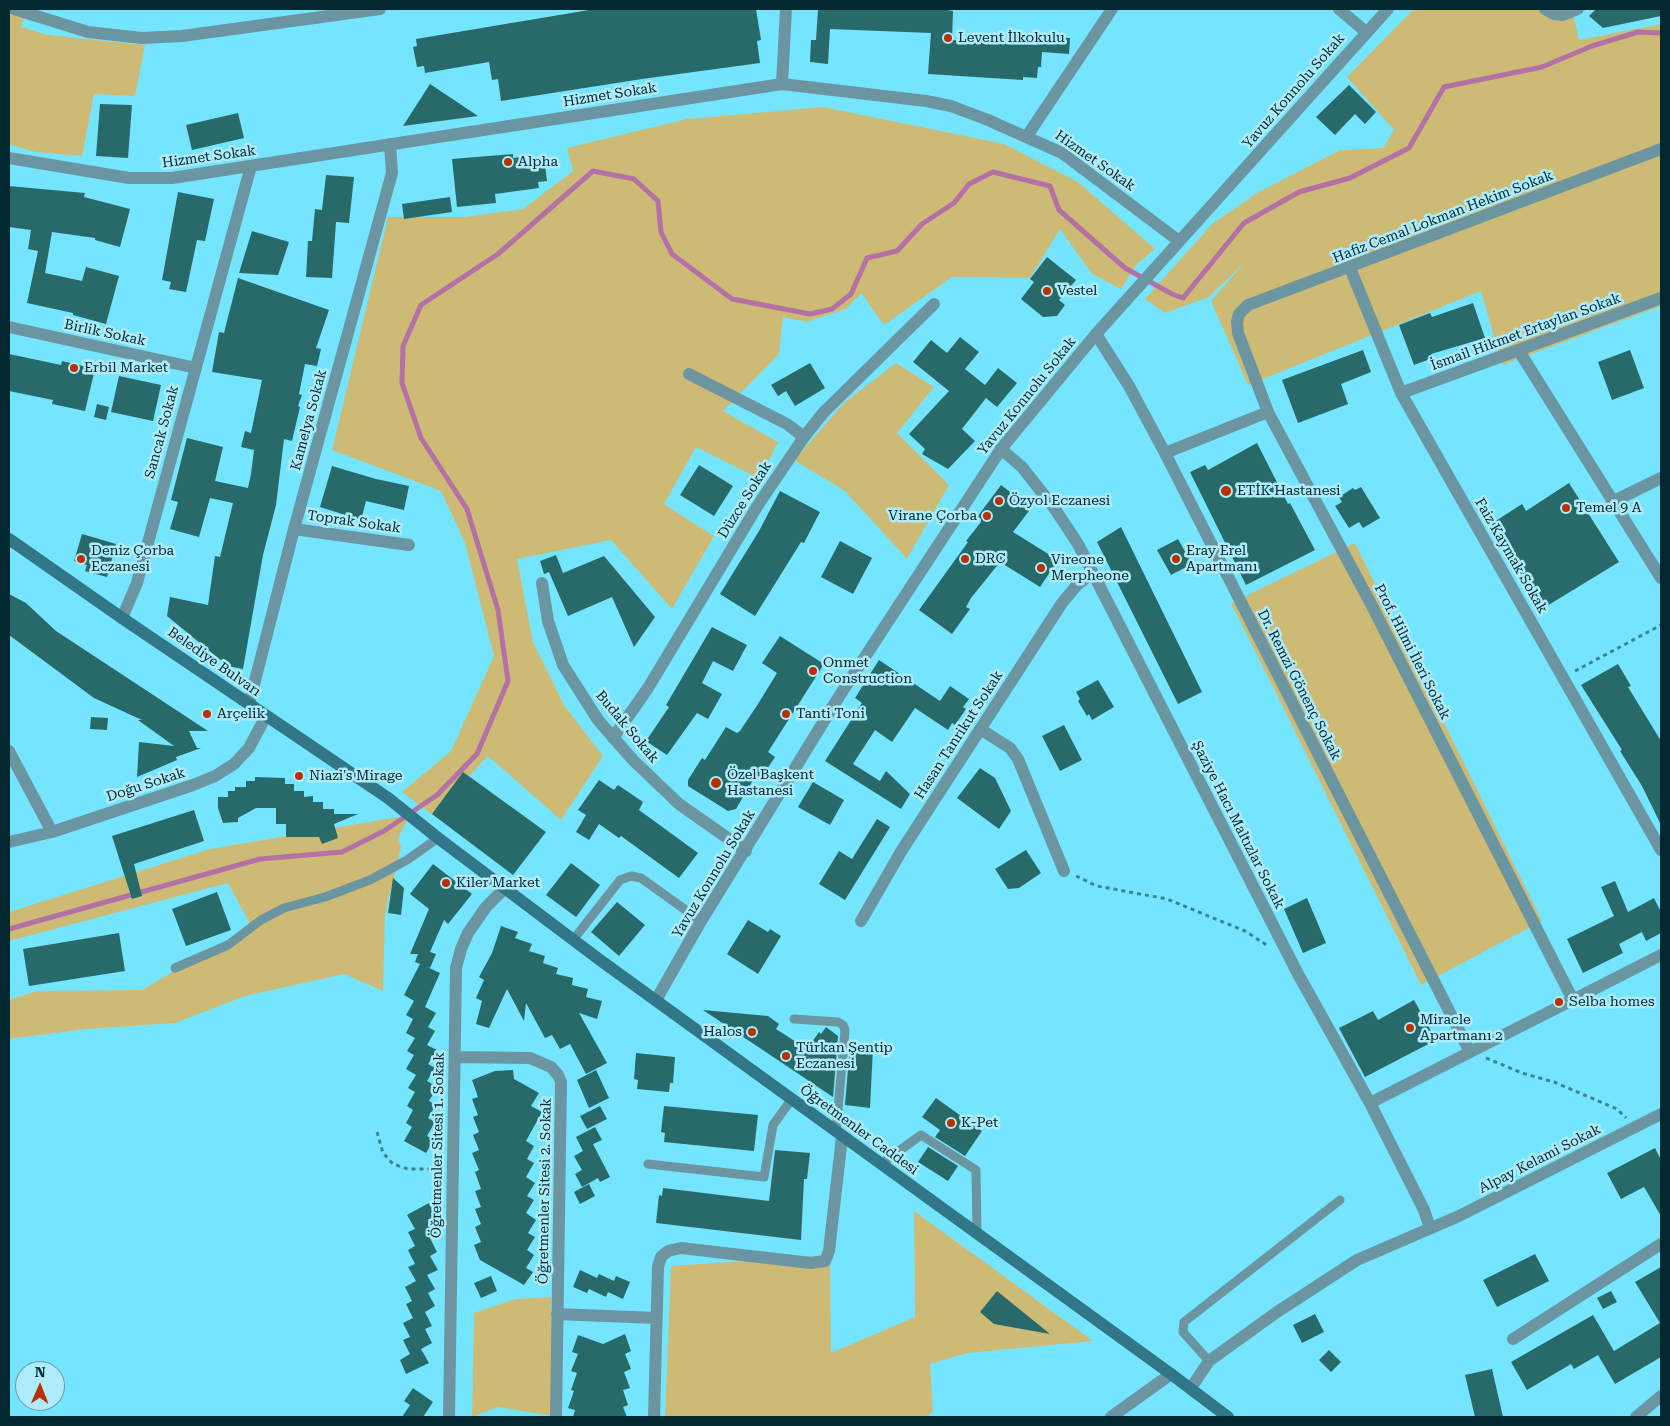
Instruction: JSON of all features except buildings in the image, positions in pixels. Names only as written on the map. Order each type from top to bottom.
[{"type":"main road","name":"Belediye Bulvarı","points":[[9,539],[388,798],[426,829]]},
{"type":"main road","name":"Öğretmenler Caddesi","points":[[426,829],[572,940],[1191,1388],[1228,1417]]},
{"type":"street","points":[[14,9],[88,32],[142,38],[182,36],[380,9]]},
{"type":"street","points":[[782,84],[786,9]]},
{"type":"street","points":[[1027,136],[1112,9]]},
{"type":"street","points":[[1339,9],[1366,32]]},
{"type":"street","name":"Yavuz Konnolu Sokak","points":[[656,1000],[840,695],[1001,449],[1096,334],[1388,9]]},
{"type":"street","points":[[1544,9],[1554,14],[1563,15],[1578,9]]},
{"type":"street","name":"Hizmet Sokak","points":[[9,158],[141,179],[172,178],[782,84],[931,102],[979,116],[1062,153],[1180,241]]},
{"type":"street","name":"Kamelya Sokak","points":[[249,704],[294,529],[392,173],[390,144]]},
{"type":"street","name":"Hafiz Cemal Lokman Hekim Sokak","points":[[1239,314],[1248,306],[1661,149]]},
{"type":"street","name":"Sancak Sokak","points":[[122,618],[136,583],[251,166]]},
{"type":"street","name":"Faiz Kaymak Sokak","points":[[1350,268],[1401,393],[1661,850]]},
{"type":"street","name":"İsmail Hikmet Ertaylan Sokak","points":[[1401,393],[1661,298]]},
{"type":"street","name":"Düzce Sokak","points":[[613,738],[648,688],[758,505],[804,437],[823,413],[934,304]]},
{"type":"street","name":"Prof. Hilmi İleri Sokak","points":[[1239,314],[1237,322],[1238,333],[1268,412],[1371,604],[1573,1000]]},
{"type":"street","name":"Birlik Sokak","points":[[9,327],[196,368]]},
{"type":"street","name":"Dr. Remzi Gönenç Sokak","points":[[1096,334],[1129,386],[1165,453],[1470,1052]]},
{"type":"street","points":[[1519,350],[1661,578]]},
{"type":"street","points":[[689,374],[787,424],[804,437]]},
{"type":"street","points":[[1165,453],[1268,412]]},
{"type":"street","name":"Şaziye Hacı Maltızlar Sokak","points":[[1001,449],[1022,467],[1055,509],[1078,544],[1298,974],[1370,1103],[1424,1210],[1430,1228]]},
{"type":"street","points":[[1612,502],[1661,478]]},
{"type":"street","name":"Toprak Sokak","points":[[294,529],[409,545]]},
{"type":"street","name":"Hasan Tanrikut Sokak","points":[[861,921],[902,850],[1062,603],[1077,585],[1092,573]]},
{"type":"street","name":"Budak Sokak","points":[[542,584],[548,621],[563,665],[583,699],[613,738],[633,760],[680,804],[746,851]]},
{"type":"street","name":"Doğu Sokak","points":[[9,842],[52,832],[193,785],[220,773],[234,764],[249,748],[266,716]]},
{"type":"street","points":[[980,730],[1010,748],[1018,759],[1064,871]]},
{"type":"street","points":[[9,751],[52,832]]},
{"type":"street","name":"Öğretmenler Sitesi 1. Sokak","points":[[449,1417],[456,968],[460,949],[486,907],[505,888]]},
{"type":"street","points":[[1370,1103],[1661,955]]},
{"type":"street","name":"Öğretmenler Sitesi 2. Sokak","points":[[455,1057],[530,1058],[551,1067],[558,1075],[562,1093],[556,1417]]},
{"type":"street","name":"Alpay Kelami Sokak","points":[[1209,1361],[1277,1312],[1357,1260],[1460,1216],[1635,1128],[1660,1119]]},
{"type":"street","points":[[654,1417],[659,1262],[672,1250],[681,1248],[811,1263],[825,1261],[829,1252],[839,1134]]},
{"type":"street","points":[[1513,1339],[1661,1244]]},
{"type":"street","points":[[557,1314],[656,1318]]},
{"type":"street","points":[[1191,1388],[1209,1361]]},
{"type":"street","points":[[1111,1417],[1171,1374]]},
{"type":"street","points":[[1636,1417],[1661,1396]]},
{"type":"lane","points":[[175,968],[228,945],[261,920],[284,908],[325,897],[370,880],[407,860],[438,838]]},
{"type":"lane","points":[[572,940],[620,880],[631,876],[641,878],[702,921]]},
{"type":"lane","points":[[794,1019],[838,1022],[843,1025],[845,1030],[839,1134]]},
{"type":"lane","points":[[648,1164],[764,1177],[773,1125],[791,1100]]},
{"type":"lane","points":[[881,1164],[922,1135],[976,1170],[977,1233]]},
{"type":"lane","points":[[1209,1361],[1183,1332],[1184,1322],[1340,1200]]},
{"type":"path","points":[[1563,677],[1661,625]]},
{"type":"path","points":[[1064,871],[1098,886],[1167,899],[1245,932],[1271,948]]},
{"type":"path","points":[[1470,1052],[1522,1073],[1554,1082],[1617,1108],[1635,1128]]},
{"type":"path","points":[[377,1132],[382,1153],[393,1164],[408,1169],[453,1169]]},
{"type":"shaded area","points":[[9,9],[27,9],[21,27],[48,35],[145,45],[135,96],[94,94],[82,156],[35,152],[9,144]]},
{"type":"shaded area","points":[[1414,9],[1572,9],[1579,40],[1661,24],[1661,306],[1502,365],[1481,291],[1248,385],[1211,301],[1245,262],[1209,297],[1165,313],[1145,299],[1212,224],[1257,193],[1340,150],[1383,148],[1394,130],[1347,77]]},
{"type":"shaded area","points":[[823,107],[1004,144],[1078,182],[1155,249],[1137,264],[1121,289],[1092,274],[1060,229],[1030,278],[952,277],[884,325],[861,293],[846,309],[806,322],[783,317],[779,354],[723,411],[778,442],[760,479],[696,447],[664,504],[714,536],[672,609],[611,540],[517,559],[533,642],[564,705],[603,756],[561,820],[488,756],[433,815],[402,792],[451,751],[494,656],[465,543],[441,491],[332,450],[388,217],[465,217],[523,209],[573,171],[567,148],[687,119]]},
{"type":"shaded area","points":[[896,363],[934,387],[897,433],[949,485],[907,559],[845,491],[794,460],[844,403]]},
{"type":"shaded area","points":[[1355,543],[1542,921],[1421,985],[1231,603]]},
{"type":"shaded area","points":[[410,815],[398,838],[401,847],[385,914],[383,991],[344,974],[245,996],[175,1023],[86,1029],[9,1039],[9,1000],[36,991],[142,990],[251,926],[228,883],[9,941],[9,912],[210,849]]},
{"type":"shaded area","points":[[914,1211],[1093,1341],[967,1353],[930,1364],[933,1411],[927,1417],[665,1417],[671,1266],[830,1255],[831,1353],[915,1317]]},
{"type":"shaded area","points":[[551,1297],[553,1416],[498,1407],[472,1417],[474,1313],[515,1299]]},
{"type":"waterway","points":[[9,929],[260,859],[342,852],[384,831],[437,795],[477,754],[508,681],[498,610],[467,509],[421,438],[402,383],[403,346],[421,305],[498,254],[593,171],[634,179],[658,201],[661,232],[672,254],[732,299],[810,314],[832,309],[851,294],[867,258],[897,251],[922,224],[954,203],[969,184],[993,172],[1050,186],[1059,210],[1125,268],[1172,294],[1183,298],[1244,223],[1299,192],[1350,178],[1409,148],[1444,87],[1542,67],[1592,46],[1638,32],[1661,33]]},
{"type":"place","name":"Levent İlkokulu","points":[[948,38]]},
{"type":"place","name":"Alpha","points":[[508,162]]},
{"type":"place","name":"Vestel","points":[[1047,291]]},
{"type":"place","name":"Erbil Market","points":[[74,368]]},
{"type":"place","name":"ETİK Hastanesi","points":[[1226,491]]},
{"type":"place","name":"Özyol Eczanesi","points":[[999,501]]},
{"type":"place","name":"Temel 9 A","points":[[1566,508]]},
{"type":"place","name":"Virane Çorba","points":[[987,516]]},
{"type":"place","name":"Deniz Çorba Eczanesi","points":[[81,559]]},
{"type":"place","name":"DRC","points":[[965,559]]},
{"type":"place","name":"Eray Erel Apartmanı","points":[[1176,559]]},
{"type":"place","name":"Vireone Merpheone","points":[[1041,568]]},
{"type":"place","name":"Onmet Construction","points":[[813,671]]},
{"type":"place","name":"Arçelik","points":[[207,714]]},
{"type":"place","name":"Tanti Toni","points":[[786,714]]},
{"type":"place","name":"Niazi's Mirage","points":[[299,776]]},
{"type":"place","name":"Özel Başkent Hastanesi","points":[[716,783]]},
{"type":"place","name":"Kiler Market","points":[[446,883]]},
{"type":"place","name":"Selba homes","points":[[1559,1002]]},
{"type":"place","name":"Miracle Apartmanı 2","points":[[1410,1028]]},
{"type":"place","name":"Halos","points":[[752,1032]]},
{"type":"place","name":"Türkan Şentip Eczanesi","points":[[786,1056]]},
{"type":"place","name":"K-Pet","points":[[951,1123]]}]
